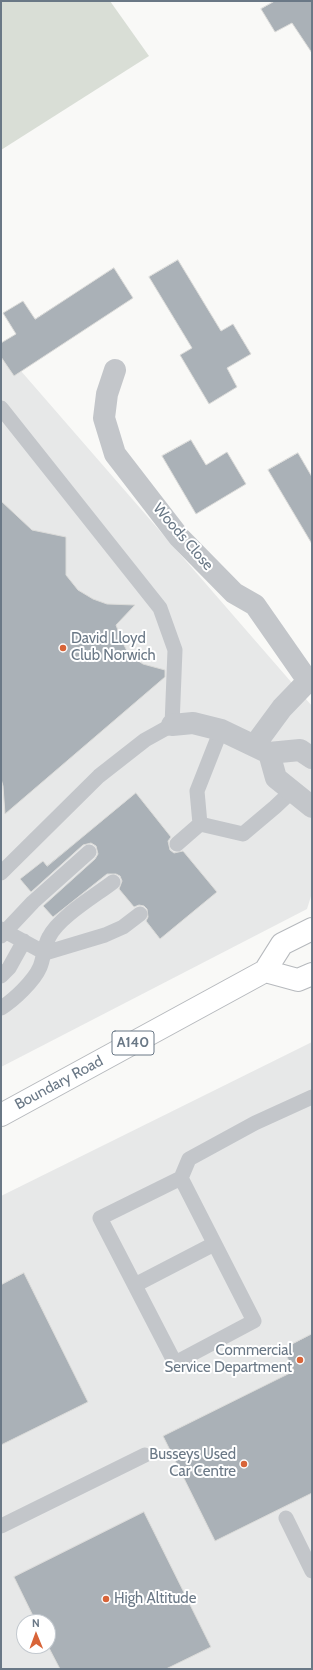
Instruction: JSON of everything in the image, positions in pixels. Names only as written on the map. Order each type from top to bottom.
[{"type":"highway","points":[[312,930],[282,944],[265,972],[298,980],[312,974]]},
{"type":"highway","name":"Boundary Road","points":[[1,1115],[265,972]]},
{"type":"street","name":"Woods Close","points":[[114,370],[107,394],[104,418],[115,454],[179,537],[234,593],[255,605],[310,683],[282,708],[261,749]]},
{"type":"street","points":[[172,725],[193,723],[220,730],[261,749],[300,750],[312,758]]},
{"type":"street","points":[[261,749],[276,778],[312,807]]},
{"type":"lane","points":[[1,408],[160,608],[175,650],[172,725],[145,740],[99,776],[1,873]]},
{"type":"lane","points":[[200,824],[197,790],[220,730]]},
{"type":"lane","points":[[200,824],[243,834],[292,791]]},
{"type":"lane","points":[[177,844],[200,824]]},
{"type":"lane","points":[[89,852],[33,902],[3,932],[24,941],[45,954],[105,935],[123,927],[140,914]]},
{"type":"lane","points":[[1,1008],[8,1004],[34,978],[40,968],[45,954],[48,938],[60,922],[113,882]]},
{"type":"lane","points":[[1,976],[9,968],[24,941]]},
{"type":"lane","points":[[181,1178],[254,1322],[175,1363],[100,1218],[181,1178],[189,1159],[255,1123],[312,1096]]},
{"type":"lane","points":[[135,1285],[214,1244]]},
{"type":"lane","points":[[1,1526],[144,1455]]},
{"type":"lane","points":[[286,1518],[312,1571]]},
{"type":"shaded area","points":[[1,1],[110,1],[149,56],[1,150]]},
{"type":"shaded area","points":[[1,348],[312,706],[312,893],[307,909],[1,1067]]},
{"type":"shaded area","points":[[312,1042],[312,1669],[1,1669],[1,1196]]},
{"type":"building","points":[[275,1],[312,1],[312,53],[292,23],[275,32],[261,9]]},
{"type":"building","points":[[178,260],[221,331],[233,324],[251,354],[227,368],[237,387],[209,404],[180,355],[192,348],[149,277]]},
{"type":"building","points":[[114,268],[133,298],[14,376],[1,357],[1,343],[16,334],[3,313],[23,301],[35,319]]},
{"type":"building","points":[[191,440],[206,465],[227,452],[246,484],[196,514],[162,456]]},
{"type":"building","points":[[298,453],[312,477],[312,544],[268,470]]},
{"type":"building","name":"David Lloyd Club Norwich","points":[[1,501],[32,530],[66,537],[66,575],[78,590],[93,599],[107,604],[135,605],[116,625],[122,641],[129,655],[143,664],[165,670],[165,677],[5,814],[1,779]]},
{"type":"building","points":[[136,793],[171,837],[168,841],[170,850],[174,853],[183,851],[217,892],[160,939],[146,921],[148,917],[147,909],[144,906],[139,905],[134,907],[119,889],[122,881],[120,876],[116,874],[107,874],[53,917],[43,906],[95,859],[98,854],[96,846],[91,843],[83,845],[31,892],[20,879],[43,861],[47,866]]},
{"type":"building","points":[[24,1273],[88,1402],[1,1445],[1,1285]]},
{"type":"building","name":"Busseys Used Car Centre","points":[[312,1334],[312,1493],[215,1541],[163,1436],[294,1371],[283,1349]]},
{"type":"building","name":"High Altitude","points":[[144,1512],[211,1647],[166,1669],[60,1669],[52,1654],[56,1654],[56,1614],[32,1614],[14,1577]]},
{"type":"place","name":"David Lloyd Club Norwich","points":[[63,648]]},
{"type":"place","name":"Commercial Service Department","points":[[300,1360]]},
{"type":"place","name":"Busseys Used Car Centre","points":[[244,1464]]},
{"type":"place","name":"High Altitude","points":[[106,1599]]}]
